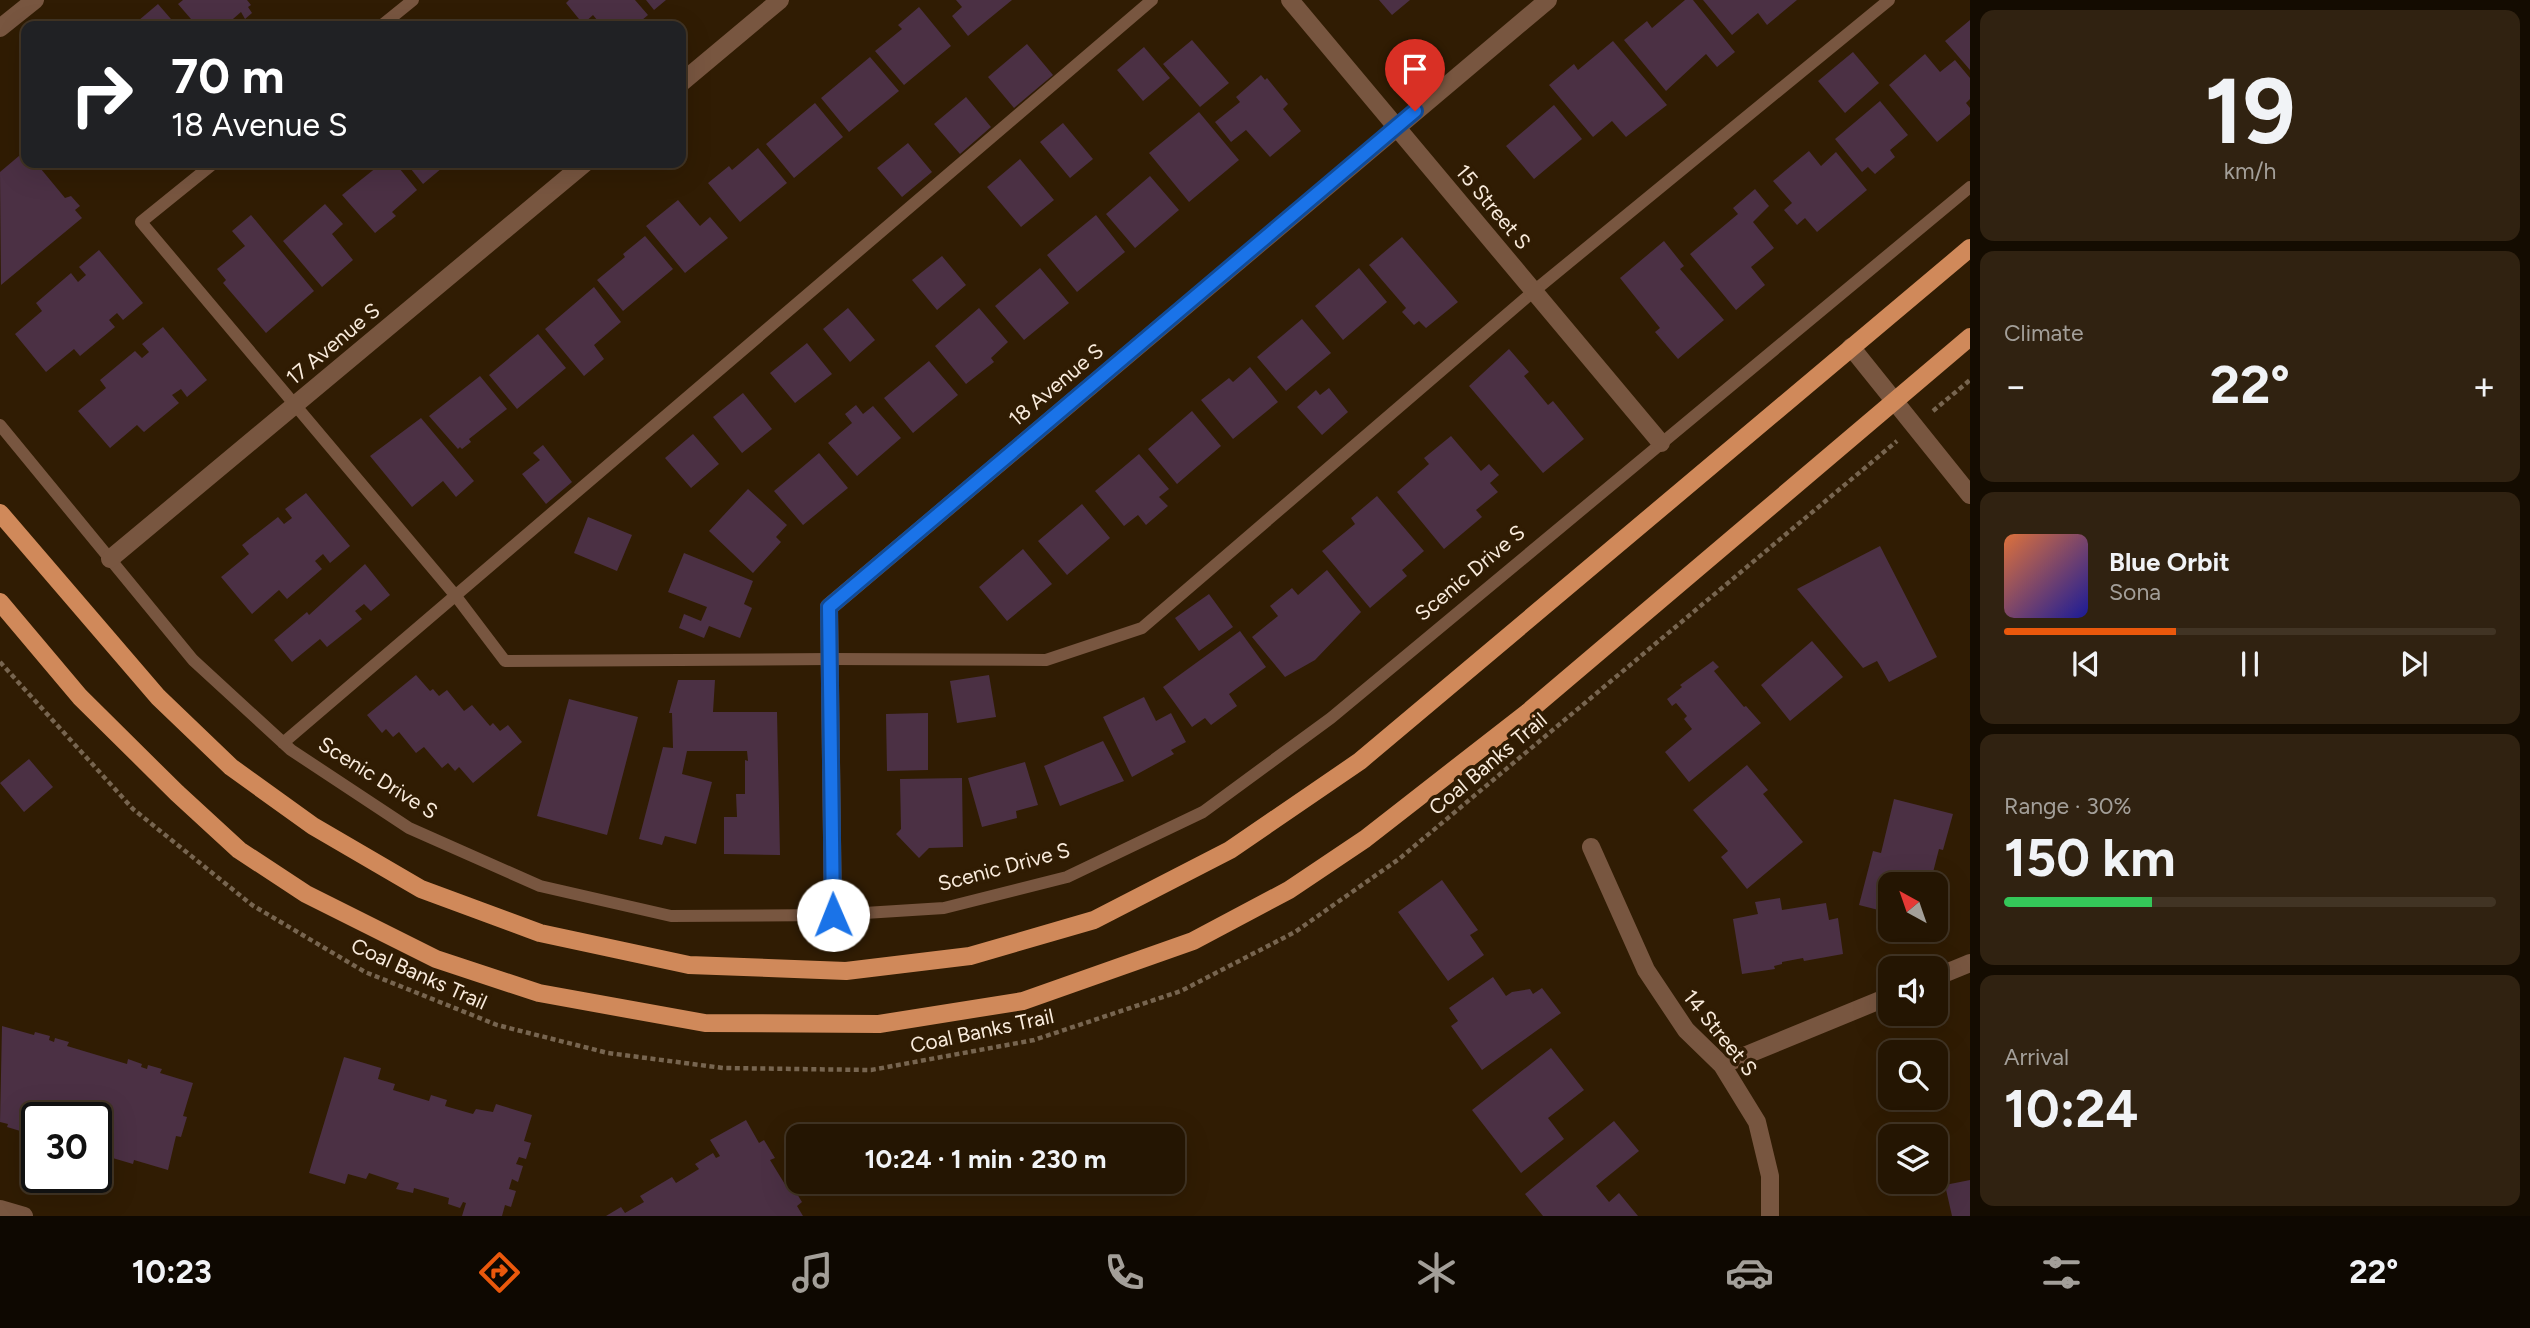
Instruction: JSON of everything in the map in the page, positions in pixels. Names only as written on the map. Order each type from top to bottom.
[{"type":"main road","points":[[0,513],[158,697],[231,767],[313,825],[421,889],[540,933],[689,965],[846,971],[970,956],[1094,920],[1230,850],[1360,761],[1970,248]]},
{"type":"main road","points":[[0,601],[80,697],[239,850],[306,894],[436,959],[539,993],[705,1023],[879,1024],[1023,1001],[1193,941],[1289,890],[1365,839],[1528,712],[1970,337]]},
{"type":"street","points":[[686,79],[780,0]]},
{"type":"street","name":"15 Street S","points":[[1290,0],[1661,443]]},
{"type":"street","name":"18 Avenue S","points":[[833,915],[829,607],[1548,0]]},
{"type":"street","points":[[0,28],[23,4]]},
{"type":"street","name":"17 Avenue S","points":[[110,559],[579,168]]},
{"type":"street","points":[[1851,347],[1970,495]]},
{"type":"street","name":"14 Street S","points":[[1591,847],[1646,970],[1686,1030],[1722,1065],[1758,1122],[1770,1176],[1770,1216]]},
{"type":"street","points":[[1948,972],[1970,963]]},
{"type":"street","points":[[1722,1065],[1878,1001]]},
{"type":"street","points":[[0,1209],[24,1216]]},
{"type":"lane","points":[[387,21],[413,0]]},
{"type":"lane","points":[[283,743],[1152,0]]},
{"type":"lane","points":[[208,168],[141,222],[455,595],[505,661],[1046,660],[1142,628],[1534,291],[1889,0]]},
{"type":"lane","name":"Scenic Drive S","points":[[0,425],[193,660],[283,743],[409,828],[540,886],[671,916],[833,915],[943,908],[1067,877],[1203,812],[1331,718],[1970,187]]},
{"type":"path","name":"Coal Banks Trail","points":[[0,662],[133,809],[252,905],[365,972],[497,1025],[608,1053],[723,1068],[871,1070],[1034,1041],[1181,991],[1295,932],[1399,859],[1970,380]]},
{"type":"building","points":[[183,0],[247,0],[252,13],[245,19],[241,12],[231,21],[193,21],[178,4]]},
{"type":"building","points":[[569,0],[635,0],[648,15],[641,21],[598,21],[593,15],[586,21],[581,21],[566,3]]},
{"type":"building","points":[[646,0],[666,0],[654,10]]},
{"type":"building","points":[[956,0],[1012,0],[968,36],[952,16],[962,7]]},
{"type":"building","points":[[1379,0],[1410,0],[1392,15]]},
{"type":"building","points":[[1685,0],[1693,0],[1735,52],[1717,67],[1706,54],[1666,91],[1624,40],[1647,21],[1652,28]]},
{"type":"building","points":[[1703,0],[1797,0],[1767,25],[1758,13],[1732,35]]},
{"type":"building","points":[[158,4],[173,21],[138,21]]},
{"type":"building","points":[[919,7],[951,46],[904,85],[875,51],[902,29],[898,25]]},
{"type":"building","points":[[1970,20],[1970,70],[1945,41]]},
{"type":"building","points":[[1192,40],[1229,83],[1200,107],[1163,64]]},
{"type":"building","points":[[1613,41],[1667,105],[1626,137],[1612,121],[1593,137],[1549,85],[1574,64],[1578,70]]},
{"type":"building","points":[[1027,44],[1053,75],[1014,108],[988,77]]},
{"type":"building","points":[[1144,47],[1170,78],[1143,101],[1117,70]]},
{"type":"building","points":[[1853,52],[1879,83],[1845,113],[1818,81]]},
{"type":"building","points":[[1925,54],[1940,72],[1955,60],[1970,78],[1970,99],[1966,103],[1970,114],[1937,142],[1889,85]]},
{"type":"building","points":[[870,57],[899,91],[849,132],[821,98]]},
{"type":"building","points":[[1261,75],[1265,80],[1267,78],[1288,104],[1283,109],[1301,131],[1270,157],[1246,130],[1231,142],[1215,122],[1240,102],[1236,97]]},
{"type":"building","points":[[966,97],[991,127],[960,154],[934,124]]},
{"type":"building","points":[[1880,101],[1908,135],[1890,150],[1895,157],[1875,174],[1868,167],[1862,172],[1835,139]]},
{"type":"building","points":[[815,103],[843,137],[794,178],[766,144]]},
{"type":"building","points":[[1554,105],[1582,139],[1534,179],[1506,146]]},
{"type":"building","points":[[1199,112],[1239,160],[1189,202],[1149,153]]},
{"type":"building","points":[[1063,123],[1093,159],[1070,178],[1040,142]]},
{"type":"building","points":[[908,143],[932,172],[902,197],[877,168]]},
{"type":"building","points":[[758,148],[787,183],[740,222],[708,183],[729,166],[732,170]]},
{"type":"building","points":[[1809,151],[1821,166],[1836,152],[1867,190],[1817,232],[1805,218],[1797,225],[1784,210],[1792,203],[1773,181]]},
{"type":"building","points":[[21,154],[21,168],[42,168],[65,198],[71,196],[80,206],[75,210],[82,218],[1,285],[0,172]]},
{"type":"building","points":[[1020,159],[1054,200],[1021,227],[987,187]]},
{"type":"building","points":[[376,168],[399,168],[417,190],[392,212],[396,216],[375,233],[342,195]]},
{"type":"building","points":[[410,168],[442,168],[423,184]]},
{"type":"building","points":[[1150,176],[1179,210],[1135,248],[1106,214]]},
{"type":"building","points":[[1755,189],[1769,206],[1753,222],[1774,248],[1751,267],[1765,285],[1736,310],[1690,254],[1738,214],[1733,208]]},
{"type":"building","points":[[678,200],[700,226],[710,217],[728,238],[685,273],[646,226]]},
{"type":"building","points":[[325,204],[343,224],[332,234],[353,260],[322,287],[283,241]]},
{"type":"building","points":[[251,215],[314,291],[266,333],[223,283],[226,280],[217,269],[245,246],[232,231]]},
{"type":"building","points":[[1096,215],[1125,252],[1077,292],[1047,255]]},
{"type":"building","points":[[645,236],[673,269],[623,311],[597,280]]},
{"type":"building","points":[[1402,237],[1458,302],[1426,328],[1419,321],[1414,325],[1402,312],[1406,308],[1369,265]]},
{"type":"building","points":[[1664,241],[1684,266],[1680,269],[1724,320],[1678,359],[1655,332],[1660,328],[1620,278]]},
{"type":"building","points":[[99,250],[143,303],[123,320],[117,313],[109,320],[115,327],[80,356],[74,349],[46,372],[15,334],[42,311],[36,303],[71,273],[78,282],[86,275],[79,267]]},
{"type":"building","points":[[942,256],[966,285],[937,310],[912,280]]},
{"type":"building","points":[[1040,268],[1069,303],[1024,340],[995,306]]},
{"type":"building","points":[[1359,268],[1387,302],[1343,340],[1315,306]]},
{"type":"building","points":[[594,287],[621,322],[594,345],[604,359],[584,376],[545,329]]},
{"type":"building","points":[[848,308],[875,340],[850,362],[823,329]]},
{"type":"building","points":[[979,308],[1008,342],[991,358],[994,362],[966,384],[935,346]]},
{"type":"building","points":[[1302,319],[1331,353],[1286,391],[1257,357]]},
{"type":"building","points":[[163,327],[207,380],[187,397],[181,389],[172,395],[179,403],[144,432],[137,425],[110,448],[78,411],[106,388],[100,380],[135,351],[142,358],[149,352],[142,344]]},
{"type":"building","points":[[538,334],[566,368],[517,409],[489,375]]},
{"type":"building","points":[[807,343],[832,374],[795,403],[770,373]]},
{"type":"building","points":[[1509,349],[1529,372],[1524,376],[1548,405],[1553,401],[1584,439],[1543,473],[1469,386]]},
{"type":"building","points":[[929,361],[958,395],[913,433],[884,398]]},
{"type":"building","points":[[1250,367],[1278,402],[1233,439],[1201,400],[1229,378],[1233,382]]},
{"type":"building","points":[[480,376],[507,409],[469,439],[471,442],[458,449],[429,416]]},
{"type":"building","points":[[1329,388],[1348,412],[1322,435],[1297,407],[1316,390],[1320,395]]},
{"type":"building","points":[[743,393],[772,429],[742,453],[713,417]]},
{"type":"building","points":[[856,405],[863,414],[873,406],[901,438],[857,476],[828,443],[852,423],[845,414]]},
{"type":"building","points":[[1192,411],[1221,446],[1177,484],[1148,449]]},
{"type":"building","points":[[421,418],[474,481],[456,497],[443,481],[412,507],[370,456]]},
{"type":"building","points":[[693,434],[719,464],[691,488],[665,458]]},
{"type":"building","points":[[1451,436],[1481,471],[1489,464],[1499,475],[1490,483],[1498,492],[1476,510],[1482,517],[1444,549],[1397,492],[1429,464],[1424,458]]},
{"type":"building","points":[[543,445],[572,482],[546,504],[522,474],[540,460],[533,453]]},
{"type":"building","points":[[819,453],[848,488],[803,525],[774,491]]},
{"type":"building","points":[[1139,454],[1169,489],[1159,497],[1168,506],[1146,525],[1138,515],[1124,526],[1095,491]]},
{"type":"building","points":[[748,489],[787,525],[776,537],[781,542],[753,573],[709,531]]},
{"type":"building","points":[[306,493],[350,546],[330,563],[323,554],[315,561],[322,569],[287,599],[279,590],[252,614],[221,577],[249,554],[242,545],[278,517],[284,524],[292,518],[285,509]]},
{"type":"building","points":[[1377,496],[1424,551],[1402,570],[1407,576],[1370,608],[1322,551],[1355,524],[1351,518]]},
{"type":"building","points":[[1082,504],[1110,538],[1067,575],[1038,541]]},
{"type":"building","points":[[588,517],[632,535],[617,571],[574,553]]},
{"type":"building","points":[[1880,546],[1937,657],[1889,682],[1877,661],[1863,668],[1797,589]]},
{"type":"building","points":[[1023,549],[1052,584],[1007,621],[979,587]]},
{"type":"building","points":[[684,553],[753,581],[744,604],[752,608],[740,638],[709,626],[704,638],[679,628],[684,614],[701,621],[707,607],[668,592]]},
{"type":"building","points":[[365,564],[390,595],[371,611],[364,604],[355,611],[362,619],[327,647],[320,639],[292,662],[274,640],[307,612],[309,615]]},
{"type":"building","points":[[1327,570],[1361,612],[1315,660],[1285,677],[1252,637],[1278,616],[1270,606],[1292,588],[1298,595]]},
{"type":"building","points":[[1209,594],[1233,627],[1199,651],[1175,618]]},
{"type":"building","points":[[1240,631],[1266,667],[1229,694],[1237,706],[1211,725],[1205,718],[1192,727],[1163,687]]},
{"type":"building","points":[[1812,641],[1843,677],[1790,721],[1761,685]]},
{"type":"building","points":[[1713,661],[1719,667],[1714,671],[1761,723],[1689,782],[1665,752],[1692,729],[1684,719],[1687,716],[1676,703],[1672,706],[1667,699],[1682,687],[1680,685]]},
{"type":"building","points":[[416,675],[430,691],[433,689],[439,696],[447,690],[464,711],[472,705],[490,726],[493,723],[500,731],[508,725],[522,742],[473,783],[459,767],[455,771],[448,763],[442,768],[424,747],[416,753],[399,732],[393,737],[386,729],[382,733],[367,715]]},
{"type":"building","points":[[989,675],[996,717],[957,723],[950,681]]},
{"type":"building","points":[[678,680],[715,680],[713,712],[777,712],[780,855],[724,854],[724,817],[737,817],[736,794],[745,794],[747,751],[687,751],[682,774],[712,782],[696,844],[665,836],[662,845],[639,839],[663,747],[673,748],[672,713],[669,713]]},
{"type":"building","points":[[1144,697],[1156,721],[1171,713],[1186,742],[1171,750],[1174,754],[1132,777],[1103,717]]},
{"type":"building","points":[[569,699],[638,717],[607,835],[537,816]]},
{"type":"building","points":[[928,713],[928,770],[887,771],[886,714]]},
{"type":"building","points":[[1103,741],[1124,781],[1060,806],[1044,766]]},
{"type":"building","points":[[29,759],[53,787],[24,812],[0,783]]},
{"type":"building","points":[[1025,762],[1038,805],[1016,811],[1017,818],[982,827],[968,778]]},
{"type":"building","points":[[1747,765],[1768,790],[1763,794],[1803,842],[1747,889],[1721,857],[1728,851],[1693,810]]},
{"type":"building","points":[[962,778],[963,847],[929,848],[919,858],[896,834],[901,829],[900,779]]},
{"type":"building","points":[[1894,799],[1953,814],[1943,850],[1939,849],[1933,872],[1878,872],[1878,910],[1859,905],[1873,851],[1881,853]]},
{"type":"building","points":[[1442,880],[1478,930],[1470,935],[1484,955],[1448,981],[1398,912]]},
{"type":"building","points":[[1780,898],[1782,910],[1826,903],[1829,920],[1838,918],[1843,954],[1782,962],[1774,966],[1775,969],[1742,974],[1733,919],[1758,914],[1755,902]]},
{"type":"building","points":[[1493,977],[1506,996],[1512,992],[1530,989],[1533,994],[1542,988],[1561,1013],[1482,1070],[1451,1026],[1458,1021],[1449,1008]]},
{"type":"building","points":[[2,1026],[34,1035],[35,1032],[50,1036],[49,1040],[54,1042],[55,1038],[69,1042],[67,1046],[127,1064],[128,1059],[147,1069],[148,1065],[162,1069],[160,1073],[193,1083],[183,1116],[187,1117],[181,1137],[176,1136],[168,1170],[134,1160],[133,1164],[112,1158],[112,1102],[21,1102],[21,1131],[0,1122]]},
{"type":"building","points":[[1551,1048],[1584,1090],[1548,1118],[1564,1139],[1521,1173],[1472,1110]]},
{"type":"building","points":[[344,1057],[381,1068],[378,1079],[395,1084],[393,1090],[429,1101],[431,1095],[447,1100],[445,1106],[473,1114],[476,1109],[493,1112],[496,1104],[532,1115],[524,1141],[531,1143],[526,1159],[519,1157],[516,1164],[523,1166],[518,1182],[512,1179],[509,1189],[516,1191],[511,1207],[505,1205],[502,1216],[462,1216],[466,1203],[463,1202],[460,1208],[448,1204],[449,1198],[414,1188],[413,1193],[396,1189],[399,1183],[369,1173],[366,1179],[348,1174],[345,1184],[309,1173]]},
{"type":"building","points":[[746,1120],[759,1143],[764,1140],[775,1158],[770,1160],[786,1186],[786,1194],[797,1194],[802,1202],[797,1206],[803,1216],[606,1216],[621,1207],[625,1213],[644,1202],[640,1196],[672,1177],[676,1183],[699,1169],[695,1164],[713,1153],[716,1158],[720,1156],[710,1140]]},
{"type":"building","points":[[1614,1121],[1639,1151],[1596,1186],[1609,1202],[1619,1193],[1638,1216],[1543,1216],[1525,1194]]},
{"type":"building","points":[[1970,1180],[1970,1216],[1952,1216],[1947,1194],[1948,1184]]},
{"type":"route","points":[[833,915],[829,607],[1415,111]]}]
